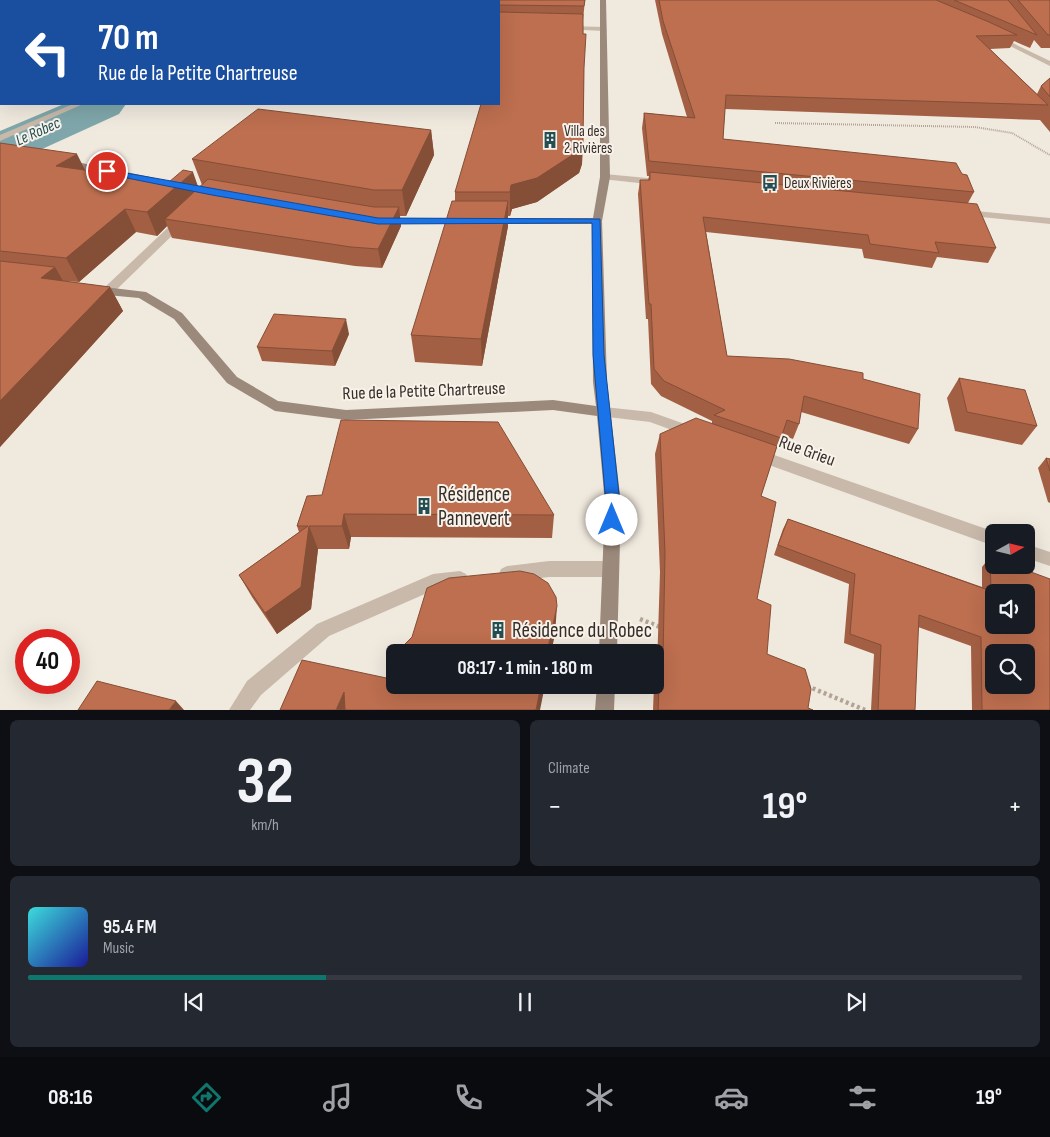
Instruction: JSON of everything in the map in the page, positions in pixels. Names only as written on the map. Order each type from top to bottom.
[{"type":"street","points":[[603,0],[605,177],[596,221],[598,342],[613,504],[608,644]]},
{"type":"street","points":[[556,28],[604,29]]},
{"type":"street","points":[[986,32],[1048,62]]},
{"type":"street","points":[[1033,46],[1048,62]]},
{"type":"street","points":[[0,138],[77,105]]},
{"type":"street","points":[[52,160],[161,182]]},
{"type":"street","points":[[605,177],[664,183]]},
{"type":"street","points":[[108,291],[191,212]]},
{"type":"street","points":[[954,212],[1050,221]]},
{"type":"street","points":[[378,221],[596,221]]},
{"type":"street","name":"Rue de la Petite Chartreuse","points":[[85,288],[142,295],[178,316],[232,380],[275,406],[346,416],[553,405],[604,412]]},
{"type":"street","points":[[604,412],[651,417],[707,437]]},
{"type":"street","name":"Rue Grieu","points":[[744,450],[985,536]]},
{"type":"street","points":[[1035,553],[1050,559]]},
{"type":"street","points":[[491,575],[550,569],[610,569]]},
{"type":"street","points":[[238,710],[254,688],[322,630],[433,582],[472,578]]},
{"type":"street","points":[[604,710],[605,694]]},
{"type":"path","points":[[775,123],[975,127],[1012,133],[1050,155]]},
{"type":"path","points":[[609,608],[667,629]]},
{"type":"path","points":[[802,684],[865,710]]},
{"type":"water","points":[[91,105],[115,105],[32,140],[14,138]]},
{"type":"building","points":[[500,0],[585,0],[584,6],[500,5]]},
{"type":"building","points":[[659,0],[936,0],[1017,35],[976,36],[1048,105],[726,95],[723,139],[956,163],[962,174],[967,175],[974,192],[649,161],[644,113],[695,118],[663,21]]},
{"type":"building","points":[[954,0],[1008,0],[1037,35]]},
{"type":"building","points":[[1018,0],[1050,0],[1050,35],[1048,35]]},
{"type":"building","points":[[500,12],[583,14],[583,34],[586,34],[583,142],[580,150],[537,178],[511,185],[510,192],[455,192],[481,105],[500,105]]},
{"type":"building","points":[[1050,78],[1050,97],[1041,86]]},
{"type":"building","points":[[258,109],[431,130],[402,190],[374,190],[192,159]]},
{"type":"building","points":[[0,143],[77,154],[56,166],[169,182],[183,170],[193,172],[147,212],[125,209],[66,258],[0,251]]},
{"type":"building","points":[[650,172],[977,204],[996,248],[935,242],[939,253],[870,244],[868,235],[703,217],[727,356],[789,359],[863,373],[863,379],[920,394],[918,429],[804,396],[799,424],[787,420],[781,438],[714,415],[725,410],[664,381],[654,369],[651,304],[649,304],[640,180],[650,180]]},
{"type":"building","points":[[208,179],[374,207],[399,207],[378,249],[351,247],[165,219]]},
{"type":"building","points":[[452,201],[508,201],[481,339],[411,335]]},
{"type":"building","points":[[0,261],[55,267],[41,278],[110,287],[0,401]]},
{"type":"building","points":[[274,314],[346,319],[332,351],[257,347]]},
{"type":"building","points":[[959,378],[1025,390],[1037,426],[967,412]]},
{"type":"building","points":[[696,418],[777,446],[761,496],[776,502],[757,599],[771,605],[767,654],[805,669],[811,689],[808,708],[813,710],[658,710],[659,694],[664,694],[665,552],[660,434]]},
{"type":"building","points":[[341,420],[498,422],[554,515],[344,514],[342,526],[309,526],[301,587],[265,613],[239,575],[308,526],[297,526],[307,496],[322,495]]},
{"type":"building","points":[[1046,458],[1050,459],[1050,471]]},
{"type":"building","points":[[788,519],[985,589],[985,634],[1035,634],[1035,584],[991,584],[990,574],[1035,573],[1050,579],[1050,710],[982,710],[981,637],[919,615],[915,710],[878,710],[881,645],[850,634],[855,574],[778,545]]},
{"type":"building","points":[[520,571],[534,574],[548,583],[556,597],[557,606],[549,644],[405,644],[412,637],[427,588],[449,578]]},
{"type":"building","points":[[302,660],[386,678],[386,694],[539,694],[536,710],[345,710],[344,692],[336,710],[280,710]]},
{"type":"building","points":[[97,681],[176,701],[169,710],[78,710]]},
{"type":"waterway","name":"Le Robec","points":[[0,149],[101,105]]},
{"type":"place","name":"Villa des 2 Rivières","points":[[550,140]]},
{"type":"place","name":"Deux Rivières","points":[[770,183]]},
{"type":"place","name":"Résidence Pannevert","points":[[424,506]]},
{"type":"place","name":"Résidence du Robec","points":[[498,630]]},
{"type":"route","points":[[107,171],[212,192],[378,221],[596,221],[600,382],[613,504],[612,520]]}]
